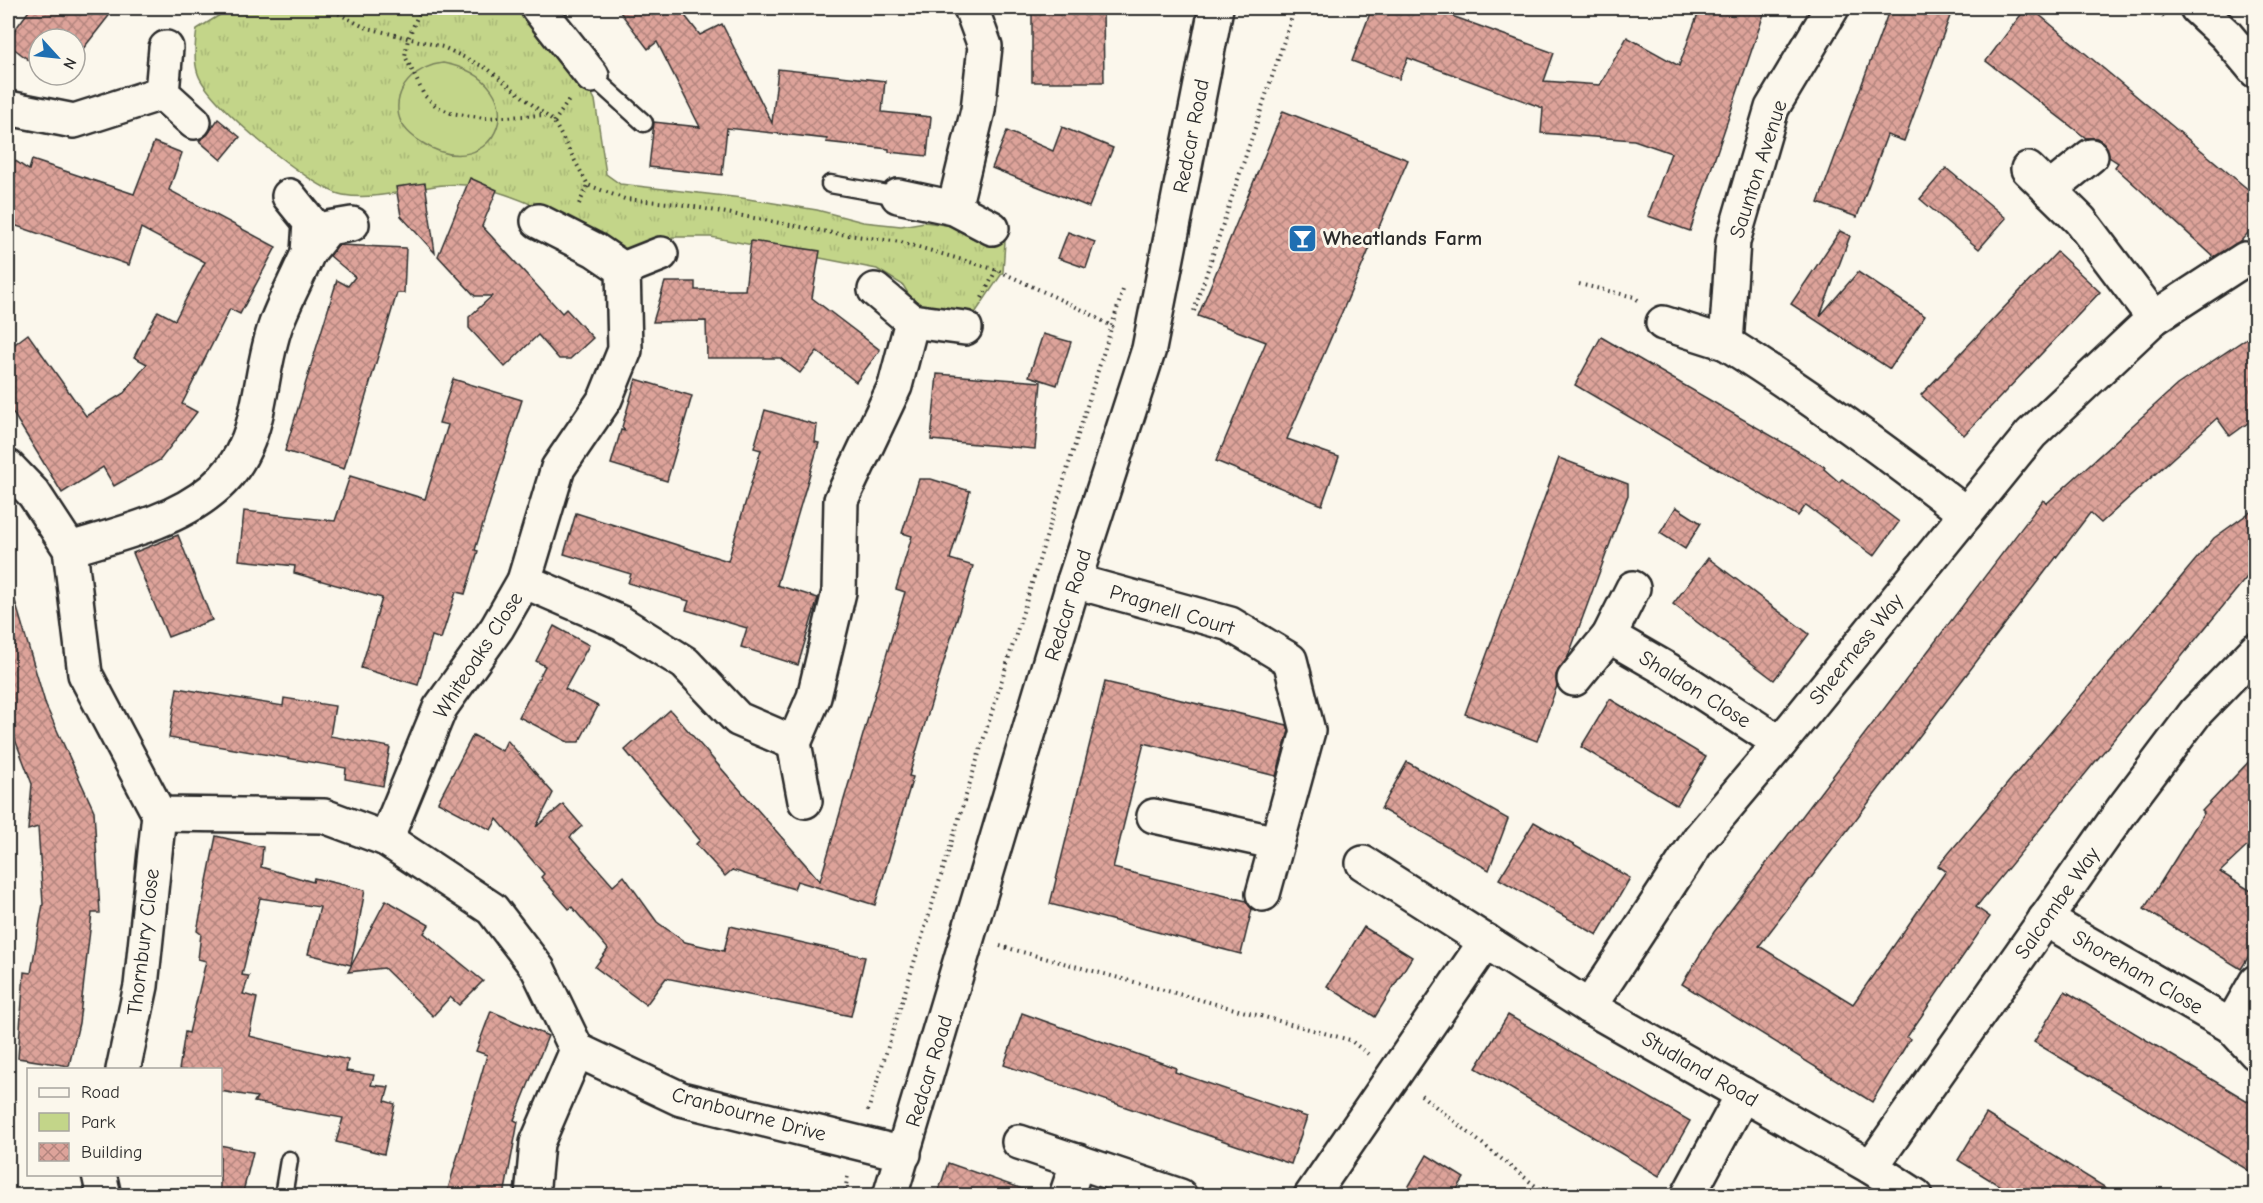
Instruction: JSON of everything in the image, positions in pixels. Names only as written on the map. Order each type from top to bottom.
[{"type":"street","points":[[538,8],[592,76]]},
{"type":"street","points":[[954,208],[978,110],[985,46],[971,8]]},
{"type":"street","name":"Redcar Road","points":[[890,1196],[1074,581],[1149,349],[1216,8]]},
{"type":"street","name":"Saunton Avenue","points":[[1726,343],[1733,241],[1773,108],[1832,8]]},
{"type":"street","points":[[2197,8],[2226,35],[2256,71]]},
{"type":"street","points":[[162,93],[166,48]]},
{"type":"street","points":[[8,108],[74,121],[162,93]]},
{"type":"street","points":[[162,93],[194,122]]},
{"type":"street","points":[[2091,156],[2039,179],[2080,219],[2154,318]]},
{"type":"street","points":[[289,196],[309,222],[308,253]]},
{"type":"street","points":[[898,196],[954,208],[992,228]]},
{"type":"street","points":[[538,221],[595,250],[623,269],[661,254]]},
{"type":"street","points":[[70,549],[154,524],[212,490],[239,461],[257,420],[276,325],[308,253],[328,228],[352,224]]},
{"type":"street","name":"Sheerness Way","points":[[1589,1007],[1699,839],[2031,434],[2154,318],[2245,259]]},
{"type":"street","name":"Whiteoaks Close","points":[[386,839],[440,708],[497,628],[525,581],[558,468],[605,399],[625,350],[623,269]]},
{"type":"street","points":[[875,290],[912,321],[965,328]]},
{"type":"street","points":[[805,801],[794,743],[814,697],[839,592],[841,500],[895,386],[912,321]]},
{"type":"street","points":[[1663,323],[1726,343],[1805,393],[1966,514]]},
{"type":"street","points":[[8,467],[34,494],[70,549],[85,674],[159,814],[324,816],[386,839],[492,909],[538,969],[577,1050],[537,1143],[532,1196]]},
{"type":"street","points":[[525,581],[621,623],[685,663],[738,718],[794,743]]},
{"type":"street","name":"Pragnell Court","points":[[1074,581],[1230,624],[1290,660],[1308,731],[1263,894]]},
{"type":"street","points":[[1574,679],[1609,636],[1633,588]]},
{"type":"street","name":"Shaldon Close","points":[[1609,636],[1668,670],[1780,743]]},
{"type":"street","name":"Salcombe Way","points":[[1871,1167],[2123,809],[2196,712],[2256,650]]},
{"type":"street","name":"Thornbury Close","points":[[123,1068],[141,986],[159,814]]},
{"type":"street","points":[[1154,816],[1277,843]]},
{"type":"street","name":"Studland Road","points":[[1364,863],[1589,1007],[1871,1167],[1916,1196]]},
{"type":"street","name":"Shoreham Close","points":[[2045,919],[2231,1026],[2256,1053]]},
{"type":"street","points":[[1311,1196],[1486,941]]},
{"type":"street","points":[[2231,1026],[2256,982]]},
{"type":"street","name":"Cranbourne Drive","points":[[577,1050],[681,1099],[904,1154]]},
{"type":"street","points":[[1688,1196],[1743,1094]]},
{"type":"street","points":[[1019,1142],[1180,1196]]},
{"type":"street","points":[[1066,1196],[1078,1161]]},
{"type":"street","points":[[99,1176],[104,1196]]},
{"type":"lane","points":[[592,76],[644,123]]},
{"type":"lane","points":[[830,184],[898,196]]},
{"type":"lane","points":[[283,1196],[289,1160]]},
{"type":"path","points":[[328,8],[364,27],[443,46],[488,69],[554,122],[588,185],[626,199],[679,204],[833,233],[901,242],[997,270],[1089,313],[1149,349]]},
{"type":"path","points":[[421,8],[408,39],[405,56],[410,71],[424,95],[436,106],[451,113],[485,118],[547,116]]},
{"type":"path","points":[[1191,319],[1295,8]]},
{"type":"path","points":[[965,328],[997,270],[992,228]]},
{"type":"path","points":[[844,1196],[858,1143],[1113,327],[1125,281]]},
{"type":"path","points":[[1579,284],[1634,297],[1663,323]]},
{"type":"path","points":[[969,938],[1350,1040],[1548,1196]]},
{"type":"green space","points":[[231,8],[515,8],[586,82],[595,100],[606,174],[620,184],[742,198],[817,210],[863,222],[901,226],[925,222],[959,227],[1005,241],[1003,272],[965,328],[922,317],[903,285],[877,269],[711,237],[673,237],[619,251],[531,204],[474,186],[441,185],[376,196],[343,195],[309,178],[286,162],[240,124],[206,88],[195,63],[197,29]]},
{"type":"green space","points":[[443,63],[473,74],[491,90],[499,109],[497,128],[487,143],[470,153],[447,153],[421,142],[406,129],[400,120],[398,101],[405,85],[418,72]]},
{"type":"building","points":[[31,8],[115,8],[87,44],[87,27],[27,27],[27,59],[8,44],[8,39]]},
{"type":"building","points":[[617,8],[679,8],[700,35],[722,24],[772,123],[778,69],[885,81],[882,112],[931,117],[927,156],[826,142],[827,139],[727,128],[722,175],[649,167],[654,122],[700,127],[657,42],[648,49]]},
{"type":"building","points":[[1032,8],[1103,8],[1104,82],[1032,82]]},
{"type":"building","points":[[1372,8],[1430,8],[1554,53],[1544,81],[1600,85],[1627,37],[1679,66],[1700,8],[1746,8],[1764,14],[1690,231],[1648,216],[1671,153],[1634,140],[1541,133],[1543,108],[1408,58],[1399,79],[1352,61]]},
{"type":"building","points":[[1890,8],[1953,8],[1904,141],[1887,135],[1857,217],[1818,203]]},
{"type":"building","points":[[2026,8],[2031,8],[2256,196],[2256,224],[2240,242],[2214,257],[2115,167],[2118,163],[2109,157],[2105,144],[2097,138],[2086,138],[1986,61]]},
{"type":"building","name":"Wheatlands Farm","points":[[1283,111],[1408,160],[1287,439],[1339,457],[1322,505],[1216,461],[1266,342],[1198,316]]},
{"type":"building","points":[[218,119],[240,137],[221,160],[199,141],[208,134]]},
{"type":"building","points":[[1062,127],[1113,148],[1089,207],[992,168],[1007,131],[1053,151]]},
{"type":"building","points":[[154,142],[182,153],[169,190],[276,247],[240,314],[230,309],[182,404],[197,412],[160,460],[114,486],[103,467],[62,493],[8,405],[8,349],[28,334],[86,416],[124,393],[147,364],[134,357],[158,311],[175,320],[205,262],[141,228],[129,265],[8,223],[8,156],[29,170],[32,160],[134,194]]},
{"type":"building","points":[[1946,168],[2006,218],[1979,249],[1920,199]]},
{"type":"building","points":[[470,178],[497,190],[482,226],[562,313],[566,309],[593,338],[570,359],[559,359],[538,335],[505,367],[469,328],[469,317],[492,296],[475,296],[438,256]]},
{"type":"building","points":[[425,183],[435,253],[401,216],[396,187]]},
{"type":"building","points":[[1840,231],[1850,236],[1820,316],[1858,272],[1925,316],[1890,369],[1791,304]]},
{"type":"building","points":[[1068,232],[1095,242],[1086,268],[1058,258]]},
{"type":"building","points":[[751,241],[820,251],[812,298],[880,350],[856,382],[817,351],[800,373],[780,358],[707,358],[706,321],[653,322],[665,282],[695,282],[695,290],[745,290]]},
{"type":"building","points":[[338,245],[406,248],[404,293],[397,293],[344,469],[285,451],[337,280],[348,286],[355,277],[330,256]]},
{"type":"building","points":[[2057,252],[2100,292],[1964,435],[1921,395]]},
{"type":"building","points":[[2256,332],[2256,417],[2230,436],[2217,418],[2101,523],[2090,513],[1759,946],[1853,1004],[1946,871],[1938,866],[2214,538],[2256,508],[2256,566],[1976,907],[1990,917],[1907,1037],[1910,1039],[1872,1102],[1682,984],[1714,932],[2043,500],[2047,503],[2177,385]]},
{"type":"building","points":[[1043,334],[1071,342],[1057,385],[1029,376]]},
{"type":"building","points":[[1601,337],[1825,467],[1824,469],[1839,482],[1842,479],[1899,522],[1874,556],[1806,505],[1798,516],[1575,385]]},
{"type":"building","points":[[937,374],[1041,382],[1035,449],[931,440]]},
{"type":"building","points":[[453,379],[522,400],[475,550],[478,551],[465,594],[456,592],[441,639],[432,636],[418,685],[361,668],[382,598],[294,573],[295,566],[239,560],[244,511],[335,521],[350,476],[425,499],[448,425],[439,423]]},
{"type":"building","points":[[636,379],[692,396],[667,481],[611,464],[621,430],[625,431],[622,427]]},
{"type":"building","points":[[765,410],[817,425],[815,442],[819,443],[777,585],[818,598],[798,665],[741,647],[747,628],[686,610],[689,601],[628,583],[631,574],[564,554],[576,513],[728,561],[761,450],[754,448]]},
{"type":"building","points":[[1559,458],[1628,484],[1628,495],[1568,657],[1556,675],[1557,686],[1537,741],[1465,714]]},
{"type":"building","points":[[919,479],[931,479],[970,491],[950,559],[973,566],[909,776],[913,777],[875,905],[797,881],[794,889],[732,870],[725,876],[696,844],[700,840],[625,750],[670,710],[820,881],[905,592],[896,589],[912,536],[902,533]]},
{"type":"building","points":[[1676,507],[1701,523],[1685,549],[1660,533]]},
{"type":"building","points":[[178,535],[212,620],[168,637],[133,553]]},
{"type":"building","points":[[1708,558],[1809,634],[1774,680],[1673,604]]},
{"type":"building","points":[[15,601],[46,706],[94,811],[100,913],[92,913],[79,1023],[69,1066],[18,1058],[24,972],[31,973],[43,904],[38,827],[28,830],[32,784],[8,721],[8,602]]},
{"type":"building","points":[[554,626],[589,645],[565,689],[598,706],[579,742],[568,742],[519,717],[545,666],[536,661]]},
{"type":"building","points":[[1105,682],[1287,725],[1289,731],[1276,776],[1144,743],[1113,868],[1246,901],[1252,909],[1241,954],[1050,904]]},
{"type":"building","points":[[177,688],[283,706],[284,698],[335,706],[330,736],[390,747],[383,786],[345,779],[346,768],[169,738]]},
{"type":"building","points":[[1610,699],[1706,757],[1677,805],[1581,747]]},
{"type":"building","points":[[473,735],[502,751],[507,740],[553,793],[536,827],[563,804],[582,826],[570,837],[613,886],[624,876],[657,922],[685,942],[724,951],[730,926],[865,957],[851,1016],[666,978],[646,1005],[595,967],[608,949],[572,907],[569,909],[541,877],[544,874],[497,819],[491,830],[438,802]]},
{"type":"building","points":[[2256,754],[2256,838],[2220,872],[2256,894],[2256,945],[2241,969],[2144,909],[2204,813],[2202,811]]},
{"type":"building","points":[[1407,762],[1508,819],[1489,870],[1381,809]]},
{"type":"building","points":[[1534,822],[1630,878],[1597,935],[1499,879]]},
{"type":"building","points":[[216,836],[263,847],[261,867],[313,882],[314,878],[365,890],[351,965],[308,954],[320,907],[260,898],[242,975],[249,976],[243,994],[257,998],[249,1036],[348,1060],[346,1071],[374,1075],[371,1085],[389,1087],[385,1101],[395,1104],[384,1154],[336,1142],[343,1118],[254,1102],[257,1097],[222,1091],[222,1068],[179,1068],[185,1032],[189,1033],[206,961],[198,959],[201,934],[197,931]]},
{"type":"building","points":[[386,900],[429,925],[424,933],[483,981],[459,1005],[450,997],[433,1016],[384,968],[348,972]]},
{"type":"building","points":[[1364,927],[1412,957],[1375,1017],[1327,986]]},
{"type":"building","points":[[2065,991],[2256,1106],[2256,1175],[2034,1042]]},
{"type":"building","points":[[491,1011],[548,1036],[514,1120],[518,1122],[504,1196],[446,1196],[487,1055],[476,1051]]},
{"type":"building","points":[[1022,1013],[1176,1068],[1175,1072],[1307,1117],[1291,1164],[1004,1065]]},
{"type":"building","points":[[1508,1015],[1690,1121],[1659,1176],[1476,1068]]},
{"type":"building","points":[[1986,1114],[2119,1196],[2016,1196],[1958,1160]]},
{"type":"building","points":[[222,1145],[253,1152],[242,1196],[220,1196]]},
{"type":"building","points":[[1427,1155],[1464,1178],[1453,1196],[1403,1196]]},
{"type":"building","points":[[948,1163],[1028,1191],[1027,1196],[937,1196]]},
{"type":"place","name":"Wheatlands Farm","points":[[1302,238]]}]
